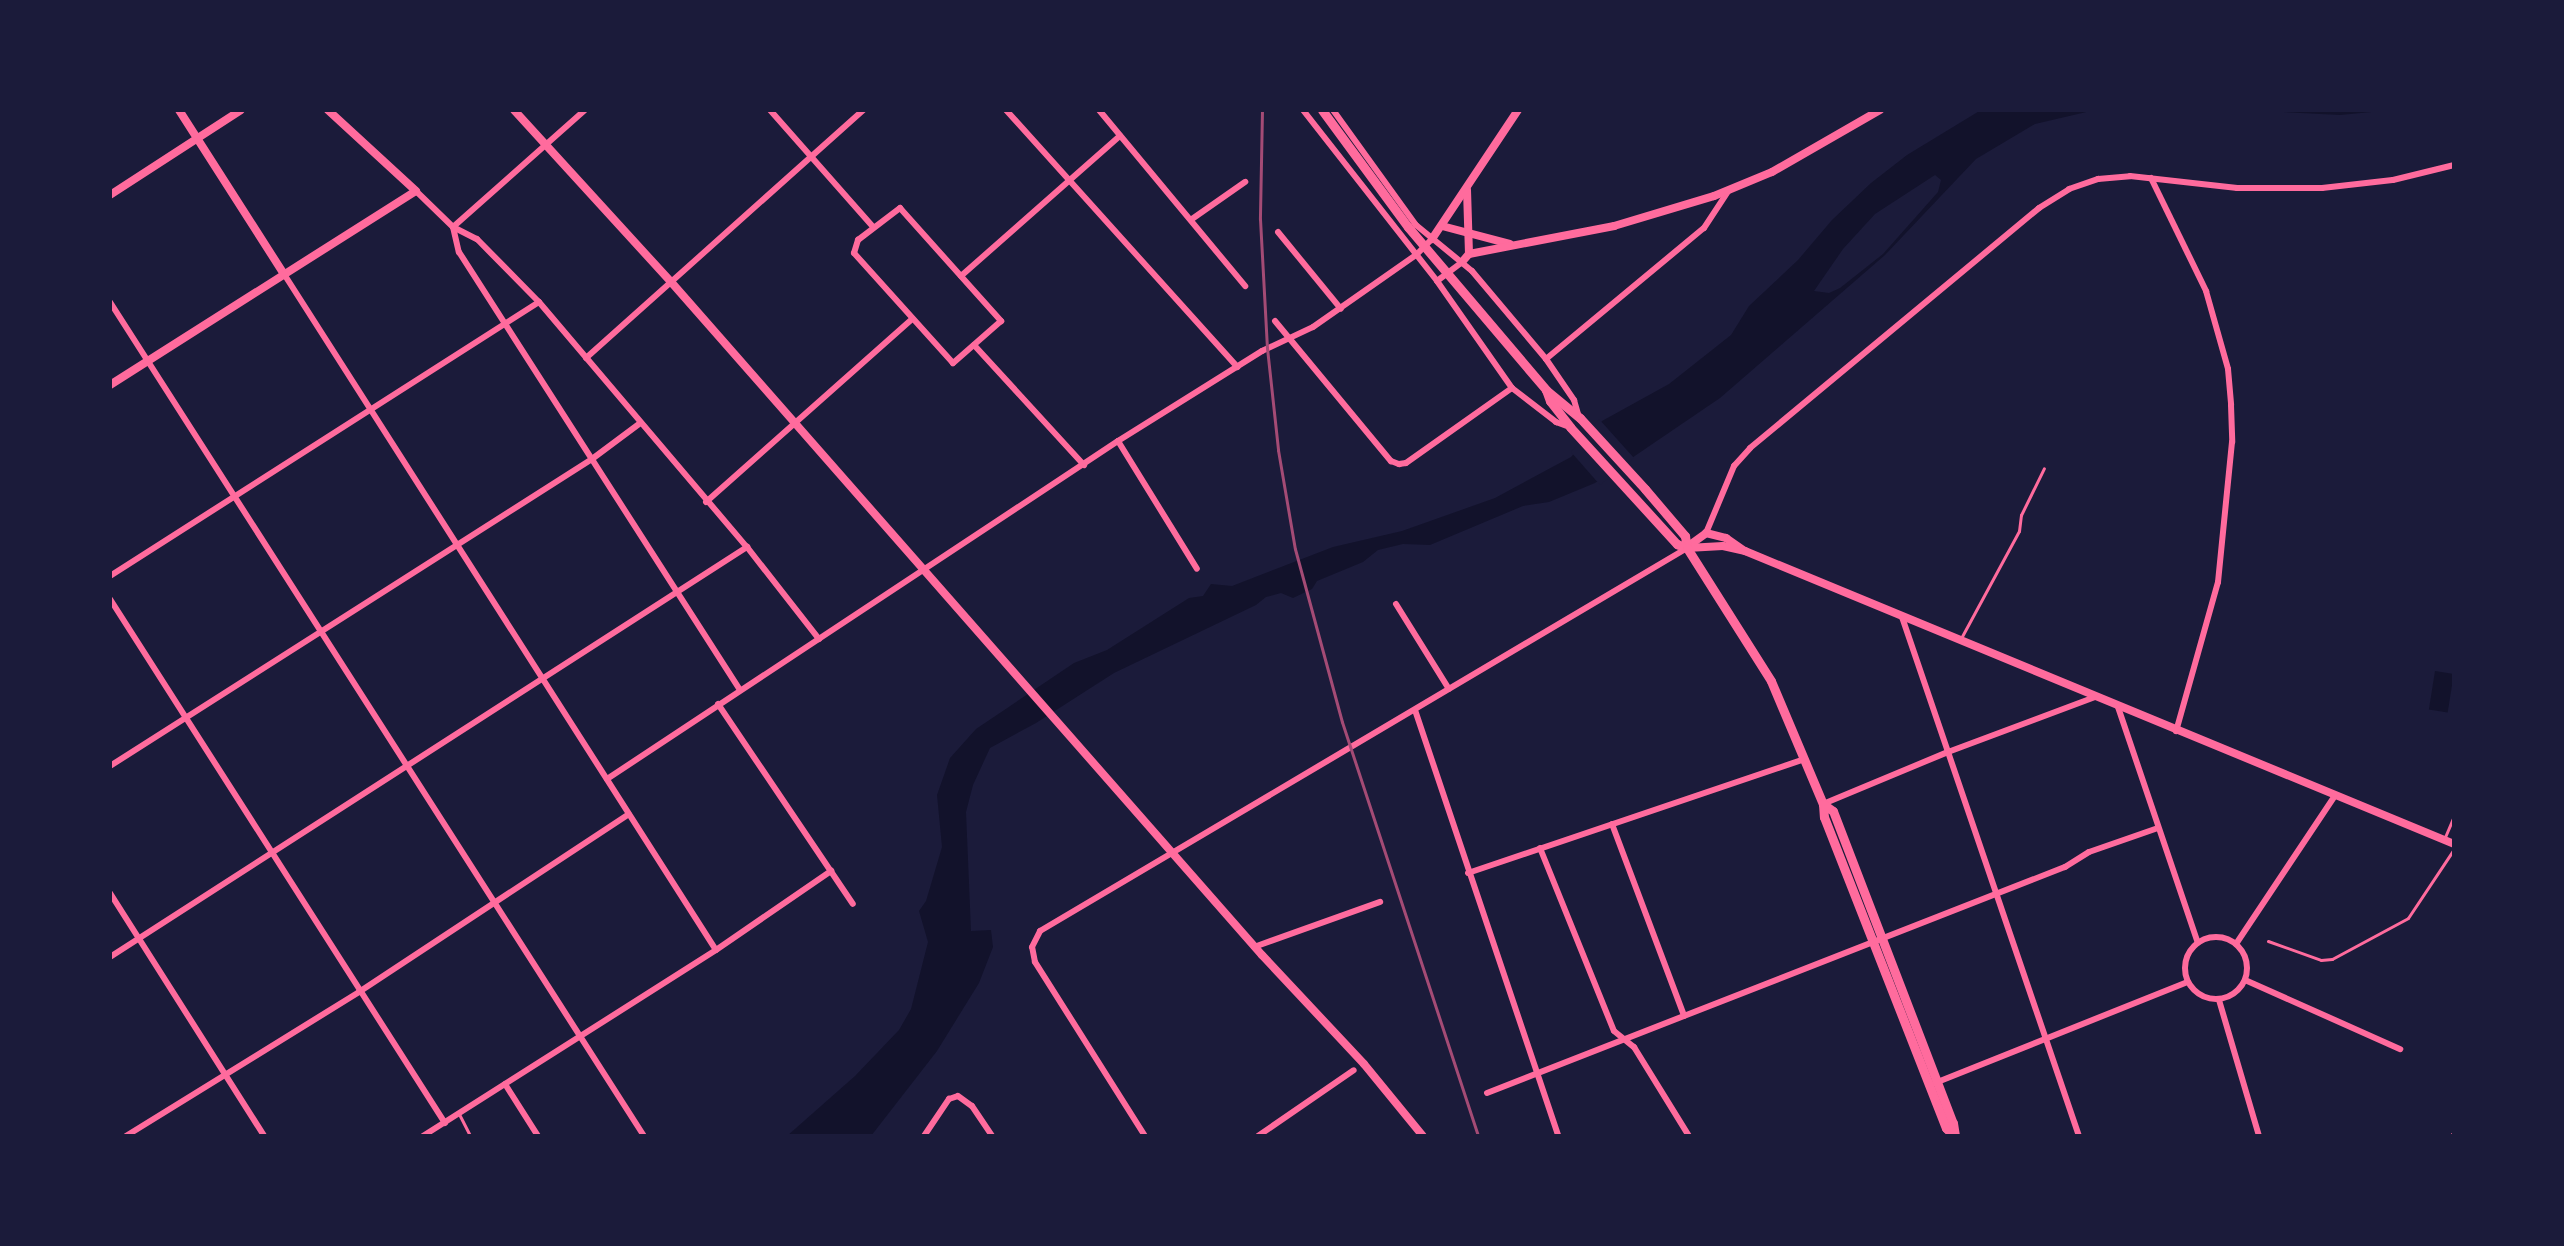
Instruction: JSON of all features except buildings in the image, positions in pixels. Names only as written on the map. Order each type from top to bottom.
[{"type":"main road","points":[[1322,110],[1408,227],[1546,390],[1580,418],[1685,536],[1687,548],[1765,671],[1805,759],[1823,804],[1824,817],[1878,939],[1933,1083],[1946,1128],[1954,1136]]},
{"type":"main road","points":[[1546,390],[1550,401],[1570,427],[1677,544],[1687,548]]},
{"type":"street","points":[[179,110],[716,950]]},
{"type":"street","points":[[110,195],[241,110]]},
{"type":"street","points":[[328,110],[453,227],[477,239],[539,302],[639,424],[747,547],[819,639]]},
{"type":"street","points":[[514,110],[925,569],[1254,947],[1357,1055],[1423,1136]]},
{"type":"street","points":[[453,227],[585,110]]},
{"type":"street","points":[[770,110],[873,227]]},
{"type":"street","points":[[586,358],[863,110]]},
{"type":"street","points":[[1006,110],[1237,367]]},
{"type":"street","points":[[1099,110],[1245,286]]},
{"type":"street","points":[[1303,110],[1437,281],[1512,388],[1556,422],[1570,427]]},
{"type":"street","points":[[1333,110],[1416,225],[1432,239],[1466,258],[1546,359],[1574,400],[1580,418]]},
{"type":"street","points":[[607,779],[1118,441],[1267,348],[1291,340],[1341,309],[1416,255],[1442,226],[1518,110]]},
{"type":"street","points":[[1437,281],[1466,258],[1614,226],[1729,190],[1772,172],[1880,110]]},
{"type":"street","points":[[961,276],[1120,136]]},
{"type":"street","points":[[1145,1136],[1040,970],[1032,953],[1034,940],[1046,927],[1687,548],[1706,533],[1734,466],[1750,448],[2039,208],[2083,183],[2114,177],[2237,188],[2322,188],[2393,180],[2454,165]]},
{"type":"street","points":[[2151,178],[2206,291],[2228,369],[2231,405],[2232,442],[2218,582],[2176,731]]},
{"type":"street","points":[[1192,219],[1245,182]]},
{"type":"street","points":[[1466,258],[1467,189]]},
{"type":"street","points":[[1546,359],[1704,228],[1729,190]]},
{"type":"street","points":[[110,385],[416,191]]},
{"type":"street","points":[[895,209],[905,210],[961,276],[1001,321],[953,363],[856,258],[858,240],[895,209]]},
{"type":"street","points":[[1442,226],[1515,245]]},
{"type":"street","points":[[453,227],[459,252],[740,690]]},
{"type":"street","points":[[1278,232],[1341,309]]},
{"type":"street","points":[[110,302],[644,1136]]},
{"type":"street","points":[[110,576],[539,302]]},
{"type":"street","points":[[706,502],[912,319]]},
{"type":"street","points":[[1275,321],[1391,461],[1399,464],[1406,463],[1512,388]]},
{"type":"street","points":[[974,345],[1084,465]]},
{"type":"street","points":[[110,766],[319,630],[592,459],[639,424]]},
{"type":"street","points":[[1118,441],[1197,569]]},
{"type":"street","points":[[1706,533],[1726,538],[1745,551]]},
{"type":"street","points":[[1687,548],[1723,546],[1745,551],[2444,840],[2454,847]]},
{"type":"street","points":[[110,957],[747,547]]},
{"type":"street","points":[[110,599],[445,1123]]},
{"type":"street","points":[[1396,604],[1449,689]]},
{"type":"street","points":[[1902,617],[2079,1136]]},
{"type":"street","points":[[1823,804],[1948,752],[2095,697]]},
{"type":"street","points":[[718,704],[853,904]]},
{"type":"street","points":[[2118,707],[2198,943]]},
{"type":"street","points":[[1415,710],[1558,1136]]},
{"type":"street","points":[[1468,873],[1805,759]]},
{"type":"street","points":[[2236,944],[2334,797]]},
{"type":"street","points":[[126,1136],[359,992],[629,814]]},
{"type":"street","points":[[1612,824],[1684,1016]]},
{"type":"street","points":[[1487,1093],[2073,864],[2089,852],[2158,828]]},
{"type":"street","points":[[1540,848],[1614,1031],[1634,1047],[1689,1136]]},
{"type":"street","points":[[423,1136],[716,950],[831,871]]},
{"type":"street","points":[[110,893],[264,1136]]},
{"type":"street","points":[[1254,947],[1380,902]]},
{"type":"street","points":[[2216,937],[2236,944],[2247,963],[2245,980],[2237,992],[2219,1000],[2197,993],[2188,982],[2186,960],[2198,943],[2216,937]]},
{"type":"street","points":[[2245,980],[2400,1049]]},
{"type":"street","points":[[1933,1083],[2188,982]]},
{"type":"street","points":[[2219,1000],[2259,1136]]},
{"type":"street","points":[[1258,1136],[1354,1070]]},
{"type":"street","points":[[505,1084],[538,1136]]},
{"type":"street","points":[[924,1136],[949,1099],[965,1099],[992,1136]]},
{"type":"lane","points":[[1959,641],[2019,531],[2021,515],[2044,468]]},
{"type":"lane","points":[[2444,840],[2454,816]]},
{"type":"lane","points":[[2268,941],[2321,960],[2332,959],[2408,918],[2454,847]]},
{"type":"lane","points":[[459,1114],[470,1136]]},
{"type":"shaded area","points":[[1981,110],[2095,110],[2035,124],[1976,159],[1885,255],[1720,398],[1595,483],[1549,502],[1523,506],[1430,545],[1403,544],[1378,550],[1363,562],[1317,581],[1312,589],[1293,598],[1281,593],[1266,597],[1256,605],[1114,673],[1036,723],[990,748],[973,785],[966,812],[971,931],[991,930],[993,947],[979,983],[937,1051],[871,1136],[787,1136],[855,1076],[899,1030],[911,1009],[928,942],[919,911],[926,901],[942,847],[937,795],[950,758],[976,729],[1074,663],[1107,650],[1189,598],[1203,596],[1211,584],[1232,586],[1333,547],[1402,531],[1495,498],[1571,457],[1602,421],[1669,384],[1731,335],[1749,306],[1798,260],[1832,220],[1871,183],[1907,155]],"holes":[[[1935,175],[1941,180],[1938,192],[1883,254],[1840,288],[1829,293],[1814,291],[1843,249],[1875,214]]]},
{"type":"shaded area","points":[[2244,110],[2393,110],[2340,115]]},
{"type":"shaded area","points":[[2435,671],[2454,674],[2448,712],[2429,710]]},
{"type":"pier","points":[[1599,419],[1634,458],[1600,485],[1571,452]]},
{"type":"railway","points":[[1262,110],[1260,219],[1267,348],[1278,450],[1295,549],[1342,722],[1478,1136]]}]
